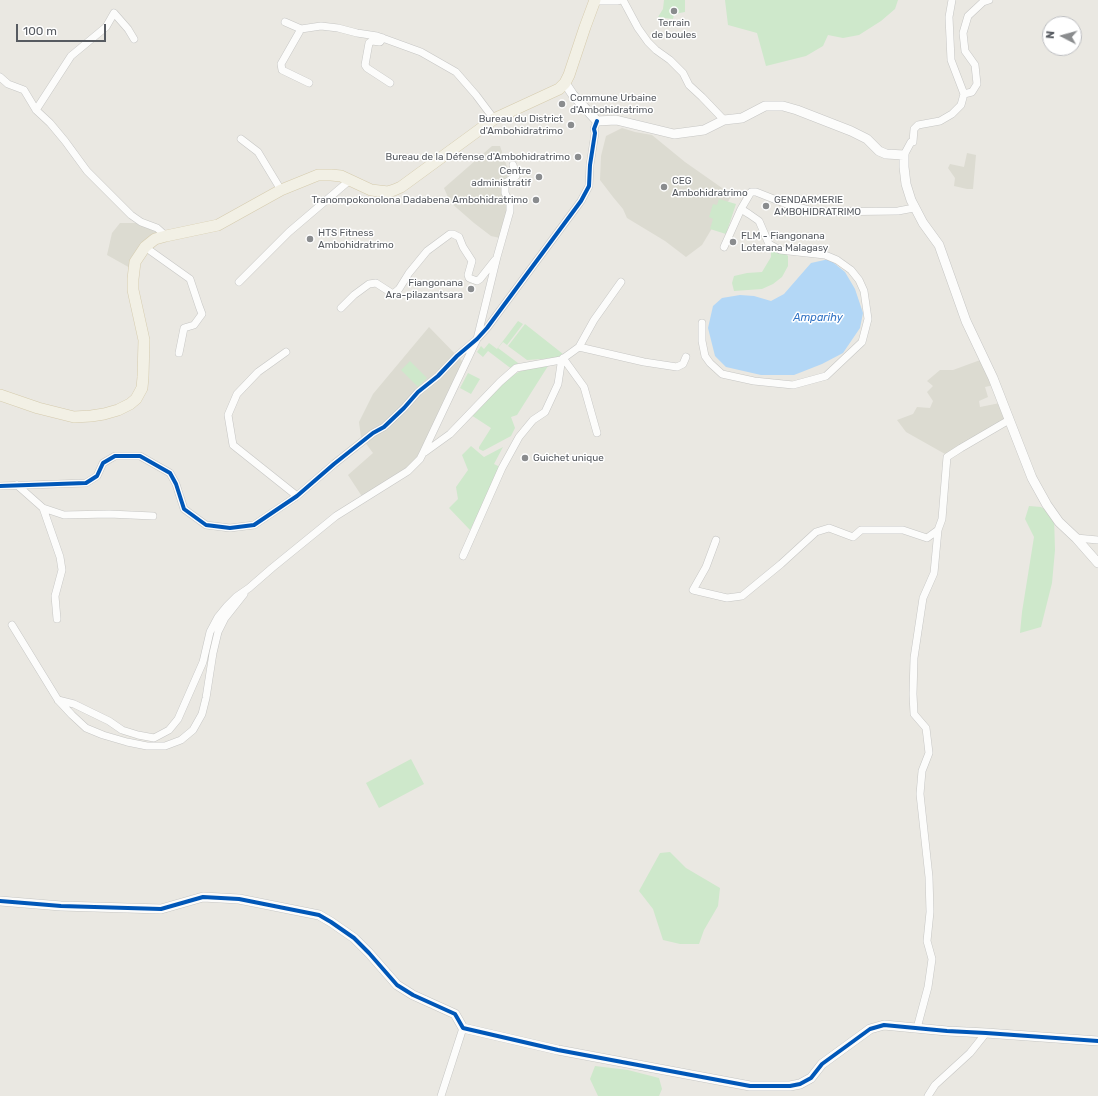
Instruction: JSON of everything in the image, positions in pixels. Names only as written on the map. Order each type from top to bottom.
[{"type":"main road","points":[[0,395],[24,404],[74,416],[104,414],[130,404],[136,399],[142,388],[144,340],[133,290],[133,279],[136,262],[145,246],[155,239],[218,225],[281,190],[318,175],[341,176],[363,188],[381,192],[394,190],[400,187],[494,119],[564,82],[596,1]]},
{"type":"street","points":[[596,1],[622,0],[648,42],[683,73],[688,84],[724,120]]},
{"type":"street","points":[[952,0],[949,17],[951,60],[964,94],[961,105],[952,114],[940,121],[918,125],[914,129],[914,142],[911,142],[904,155],[906,184],[914,208],[939,245],[966,321],[993,378],[1032,478],[1046,505],[1059,522],[1076,538],[1098,563]]},
{"type":"street","points":[[964,94],[972,92],[977,84],[975,65],[965,51],[963,33],[968,16],[983,2],[989,0]]},
{"type":"street","points":[[36,110],[71,56],[106,27],[114,13],[128,29],[134,39]]},
{"type":"street","points":[[285,22],[301,29],[321,26],[377,36],[421,52],[456,72],[494,119]]},
{"type":"street","points":[[301,29],[281,64],[282,70],[309,83]]},
{"type":"street","points":[[383,38],[380,42],[372,41],[369,43],[366,65],[367,68],[390,83]]},
{"type":"street","points":[[0,77],[8,84],[24,90],[36,110],[65,141],[87,171],[132,216],[141,222],[157,228],[166,236]]},
{"type":"street","points":[[564,82],[597,121]]},
{"type":"street","points":[[597,121],[616,120],[674,134],[704,130],[724,120],[742,118],[765,106],[783,106],[851,131],[867,139],[879,151],[886,154],[904,155]]},
{"type":"street","points":[[0,486],[86,483],[97,476],[103,463],[115,456],[140,456],[170,473],[176,484],[184,509],[206,525],[230,528],[254,525],[298,496],[334,464],[373,433],[384,427],[418,392],[438,376],[487,328],[581,201],[589,186],[590,165],[595,133],[594,130],[597,121]]},
{"type":"street","points":[[241,139],[258,152],[281,190]]},
{"type":"street","points":[[58,700],[74,704],[109,721],[122,730],[138,735],[154,738],[169,730],[178,719],[203,662],[210,632],[226,606],[336,516],[408,471],[423,453],[477,339],[510,211],[510,203],[505,193],[505,187],[507,182],[516,176],[513,165]]},
{"type":"street","points":[[239,282],[288,232],[350,180]]},
{"type":"street","points":[[724,247],[741,209],[751,192],[756,192],[789,205],[817,212],[898,211],[914,208]]},
{"type":"street","points":[[702,322],[702,341],[705,356],[710,363],[722,374],[754,381],[793,385],[826,376],[862,342],[868,319],[864,291],[859,280],[851,270],[837,260],[825,255],[780,250],[768,244],[758,221],[741,209]]},
{"type":"street","points":[[341,308],[354,295],[369,284],[376,283],[393,294],[427,251],[450,234],[459,237],[463,247],[472,261],[468,275],[469,278],[473,280],[477,281],[480,279],[497,257]]},
{"type":"street","points":[[145,246],[190,279],[202,314],[194,325],[184,328],[179,353]]},
{"type":"street","points":[[423,453],[450,434],[500,382],[516,368],[562,359],[579,347],[594,320],[621,282]]},
{"type":"street","points":[[579,347],[637,361],[677,367],[683,364],[686,357]]},
{"type":"street","points":[[286,352],[258,372],[237,394],[228,415],[233,445],[298,496]]},
{"type":"street","points":[[562,359],[584,387],[597,433]]},
{"type":"street","points":[[463,556],[502,468],[519,437],[533,420],[545,412],[558,384],[562,359]]},
{"type":"street","points":[[917,1028],[928,987],[932,959],[927,941],[930,912],[929,877],[920,794],[922,771],[928,754],[926,728],[914,714],[913,694],[914,658],[923,598],[934,573],[938,530],[942,519],[948,457],[1009,420]]},
{"type":"street","points":[[17,485],[43,508],[64,515],[109,514],[153,516]]},
{"type":"street","points":[[43,508],[60,556],[62,570],[55,596],[57,618]]},
{"type":"street","points":[[716,540],[706,567],[693,590],[727,598],[742,596],[781,564],[816,532],[829,528],[853,537],[861,530],[903,530],[927,538],[938,530]]},
{"type":"street","points":[[1076,538],[1098,540]]},
{"type":"street","points":[[12,625],[58,700],[86,728],[127,742],[147,746],[165,746],[181,740],[193,730],[202,714],[218,632],[225,618],[249,588]]},
{"type":"street","points":[[0,901],[61,906],[161,909],[203,897],[239,899],[319,915],[354,938],[397,985],[413,995],[455,1014],[463,1028],[558,1050],[750,1086],[790,1086],[800,1084],[811,1078],[822,1064],[870,1029],[884,1025],[1098,1042]]},
{"type":"street","points":[[441,1096],[463,1028]]},
{"type":"street","points":[[928,1096],[935,1085],[970,1053],[986,1033]]},
{"type":"shaded area","name":"CEG Ambohidratrimo","points":[[622,128],[652,135],[685,162],[732,195],[702,245],[686,257],[665,241],[627,218],[623,209],[600,180],[601,156],[606,136]]},
{"type":"shaded area","points":[[492,146],[500,146],[507,167],[509,201],[500,238],[491,236],[450,202],[444,188]]},
{"type":"shaded area","points":[[967,153],[976,155],[973,189],[954,186],[955,178],[948,168],[950,164],[964,167]]},
{"type":"shaded area","points":[[120,223],[136,223],[159,233],[132,269],[107,255],[112,233]]},
{"type":"shaded area","points":[[429,327],[464,363],[424,446],[415,460],[406,470],[363,498],[348,475],[373,453],[361,437],[359,422],[373,394]]},
{"type":"shaded area","points":[[983,359],[994,385],[985,387],[988,397],[979,401],[980,407],[1000,403],[1006,419],[945,454],[906,432],[897,420],[913,414],[917,407],[930,408],[933,401],[927,392],[933,386],[927,381],[940,370],[953,370]]},
{"type":"green space","name":"Terrain de boules","points":[[664,0],[685,0],[685,12],[674,14],[673,19],[658,17],[663,9]]},
{"type":"green space","points":[[725,0],[898,0],[895,9],[881,21],[859,35],[843,38],[828,35],[823,46],[806,56],[766,66],[757,33],[728,25]]},
{"type":"green space","points":[[719,199],[736,204],[726,234],[710,229],[713,219],[709,217],[713,204],[717,205]]},
{"type":"green space","points":[[771,252],[784,252],[788,256],[788,266],[782,277],[773,284],[762,289],[734,291],[732,283],[734,276],[762,272],[771,257]]},
{"type":"green space","points":[[518,321],[523,324],[507,345],[503,342],[498,348],[518,363],[513,370],[488,351],[483,357],[477,352],[481,346],[484,349],[489,343],[497,349]]},
{"type":"green space","points":[[525,324],[563,354],[557,358],[527,360],[508,346]]},
{"type":"green space","points":[[410,361],[427,378],[418,387],[401,370]]},
{"type":"green space","points":[[531,366],[548,366],[517,415],[511,417],[515,428],[511,436],[483,451],[479,449],[491,428],[471,415],[498,385]]},
{"type":"green space","points":[[468,373],[480,379],[471,394],[460,388]]},
{"type":"green space","points":[[471,446],[484,457],[503,447],[494,464],[502,468],[470,530],[449,508],[458,499],[456,487],[468,470],[462,455]]},
{"type":"green space","points":[[1029,506],[1041,507],[1054,516],[1055,550],[1052,583],[1041,627],[1020,633],[1034,537],[1025,519]]},
{"type":"green space","points":[[411,759],[424,784],[379,808],[366,783]]},
{"type":"green space","points":[[670,852],[686,868],[720,888],[718,906],[704,930],[699,944],[680,944],[663,940],[653,909],[639,891],[660,853]]},
{"type":"green space","points":[[595,1066],[628,1070],[659,1078],[662,1089],[659,1096],[598,1096],[590,1079]]},
{"type":"water","name":"Amparihy","points":[[829,259],[845,272],[855,289],[863,313],[860,328],[843,353],[822,364],[794,375],[761,375],[726,367],[715,356],[708,328],[713,306],[722,298],[740,295],[754,296],[771,301],[784,294],[811,263]]},
{"type":"cycle path","points":[[0,486],[86,483],[97,476],[103,463],[115,456],[140,456],[170,473],[176,484],[184,509],[206,525],[230,528],[254,525],[297,496],[373,433],[384,427],[418,392],[438,376],[487,328],[581,201],[589,186],[590,165],[595,133],[594,129],[597,121]]},
{"type":"cycle path","points":[[0,901],[61,906],[161,909],[203,897],[239,899],[319,915],[354,938],[397,985],[413,995],[455,1014],[463,1028],[558,1050],[750,1086],[790,1086],[800,1084],[811,1078],[822,1064],[870,1029],[884,1025],[947,1031],[1098,1041]]},
{"type":"place","name":"Terrain de boules","points":[[674,11]]},
{"type":"place","name":"Commune Urbaine d'Ambohidratrimo","points":[[562,104]]},
{"type":"place","name":"Bureau du District d'Ambohidratrimo","points":[[571,125]]},
{"type":"place","name":"Bureau de la Défense d'Ambohidratrimo","points":[[578,157]]},
{"type":"place","name":"Centre administratif","points":[[539,177]]},
{"type":"place","name":"CEG Ambohidratrimo","points":[[664,187]]},
{"type":"place","name":"Tranompokonolona Dadabena Ambohidratrimo","points":[[536,200]]},
{"type":"place","name":"GENDARMERIE AMBOHIDRATRIMO","points":[[766,206]]},
{"type":"place","name":"HTS Fitness Ambohidratrimo","points":[[310,239]]},
{"type":"place","name":"FLM - Fiangonana Loterana Malagasy","points":[[733,242]]},
{"type":"place","name":"Fiangonana Ara-pilazantsara","points":[[471,289]]},
{"type":"place","name":"Guichet unique","points":[[525,458]]}]
